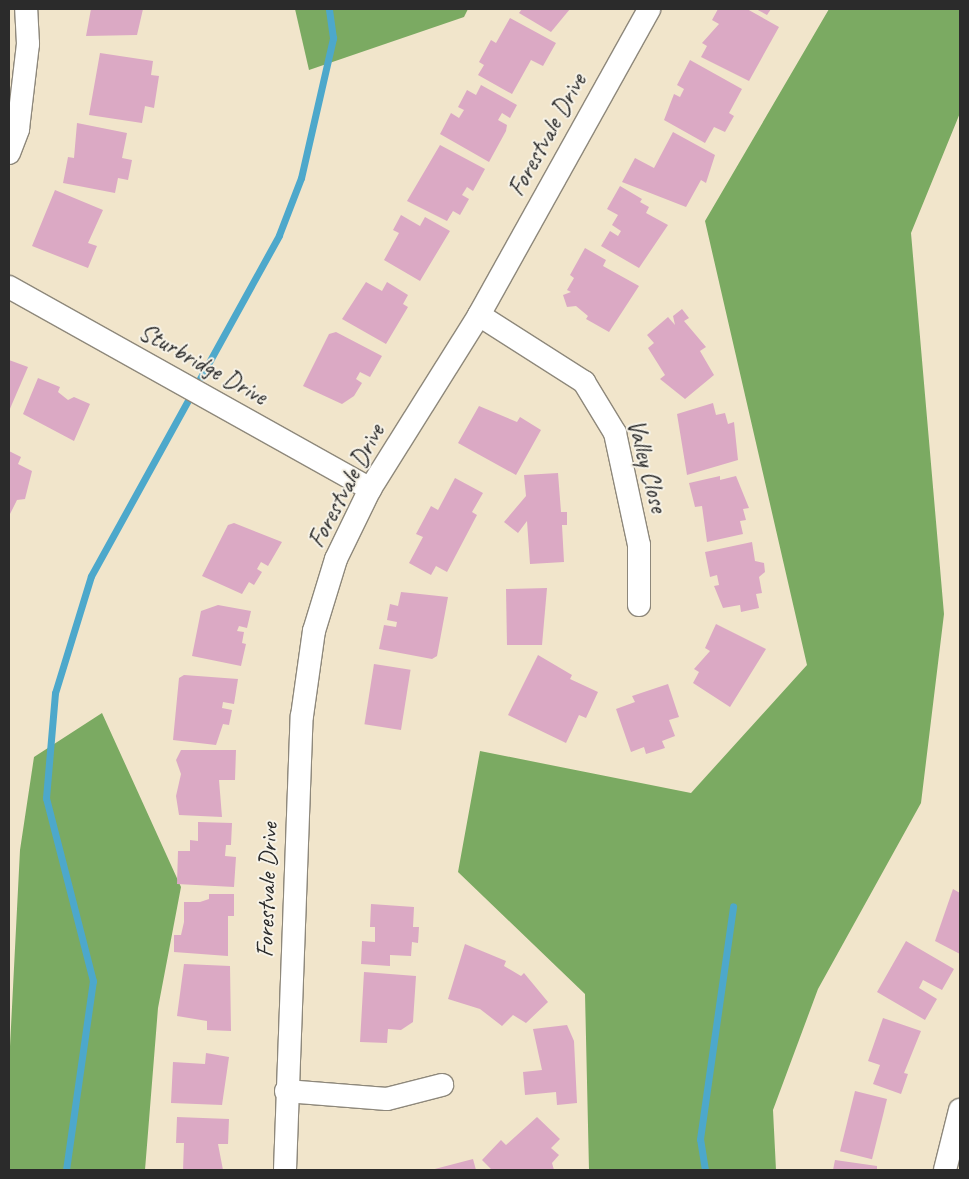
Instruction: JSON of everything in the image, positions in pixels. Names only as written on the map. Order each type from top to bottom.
[{"type":"street","points":[[9,153],[18,129],[28,44],[26,9]]},
{"type":"street","name":"Forestvale Drive","points":[[285,1170],[286,1091],[302,716],[314,631],[336,559],[370,489],[479,315],[649,9]]},
{"type":"street","name":"Sturbridge Drive","points":[[9,287],[370,489]]},
{"type":"street","name":"Valley Close","points":[[479,315],[584,382],[615,433],[640,545],[639,605]]},
{"type":"street","points":[[286,1091],[387,1099],[442,1085]]},
{"type":"street","points":[[945,1170],[960,1110]]},
{"type":"green space","points":[[295,9],[468,9],[464,17],[309,70]]},
{"type":"green space","points":[[829,9],[960,9],[960,113],[911,233],[944,614],[921,803],[818,989],[773,1110],[776,1170],[589,1170],[585,994],[458,872],[480,751],[691,793],[807,665],[705,221]]},
{"type":"green space","points":[[102,713],[181,887],[158,1008],[145,1170],[9,1170],[9,1066],[20,850],[34,757]]},
{"type":"building","points":[[91,9],[143,9],[137,35],[86,36]]},
{"type":"building","points":[[522,9],[570,9],[551,32],[519,13]]},
{"type":"building","points":[[718,9],[747,9],[779,27],[749,81],[701,57],[707,46],[702,43],[719,24],[712,20]]},
{"type":"building","points":[[756,9],[771,9],[767,15]]},
{"type":"building","points":[[510,18],[556,43],[543,66],[531,60],[512,94],[478,75],[484,65],[479,62],[491,40],[496,43]]},
{"type":"building","points":[[100,53],[153,61],[151,75],[159,76],[154,108],[145,106],[142,123],[89,115]]},
{"type":"building","points":[[690,60],[742,89],[729,113],[734,116],[725,132],[714,127],[705,143],[664,120],[674,94],[680,97],[684,89],[677,85]]},
{"type":"building","points":[[481,85],[517,105],[510,118],[502,113],[498,120],[507,125],[506,131],[489,162],[440,134],[451,113],[459,118],[464,110],[458,107],[467,90],[476,95]]},
{"type":"building","points":[[77,123],[127,133],[122,158],[132,160],[128,180],[118,178],[115,193],[63,183],[68,157],[74,158]]},
{"type":"building","points":[[673,132],[715,155],[706,183],[701,180],[686,207],[622,182],[635,158],[654,168]]},
{"type":"building","points":[[440,145],[485,169],[473,191],[467,187],[462,195],[469,199],[460,215],[453,211],[447,221],[407,201]]},
{"type":"building","points":[[620,186],[642,199],[640,202],[649,207],[646,213],[668,225],[639,268],[601,246],[610,231],[618,236],[621,231],[612,225],[618,215],[607,209]]},
{"type":"building","points":[[55,190],[103,210],[88,243],[97,246],[88,268],[32,246]]},
{"type":"building","points":[[401,215],[420,226],[425,217],[450,231],[420,281],[384,260],[399,233],[393,230]]},
{"type":"building","points":[[585,248],[606,260],[603,266],[639,286],[609,332],[586,319],[588,316],[576,306],[567,307],[563,295],[571,292],[567,290],[574,278],[570,275]]},
{"type":"building","points":[[366,282],[382,291],[387,282],[408,295],[403,304],[408,307],[386,344],[342,319]]},
{"type":"building","points":[[682,309],[689,318],[684,321],[706,347],[700,351],[714,375],[685,399],[660,379],[665,375],[648,348],[654,343],[647,335],[668,317],[675,325],[673,316]]},
{"type":"building","points":[[336,332],[382,356],[370,377],[360,372],[356,379],[362,383],[354,396],[342,404],[303,386],[329,334]]},
{"type":"building","points":[[9,360],[28,367],[9,411]]},
{"type":"building","points":[[38,378],[60,387],[58,392],[68,400],[74,397],[90,404],[74,441],[23,414]]},
{"type":"building","points":[[713,403],[716,415],[725,413],[728,424],[734,422],[738,460],[687,475],[677,414]]},
{"type":"building","points":[[479,406],[517,422],[520,417],[541,430],[516,475],[458,443]]},
{"type":"building","points":[[9,451],[21,457],[18,464],[32,471],[25,499],[17,500],[9,516]]},
{"type":"building","points":[[558,473],[561,512],[567,512],[567,525],[562,525],[564,562],[530,564],[527,521],[518,533],[504,522],[526,496],[524,475]]},
{"type":"building","points":[[720,476],[720,480],[736,476],[749,508],[743,509],[746,520],[740,521],[743,534],[707,542],[702,506],[695,507],[689,483]]},
{"type":"building","points":[[455,478],[483,493],[472,512],[477,515],[447,572],[436,566],[431,575],[409,563],[423,537],[416,534],[431,506],[438,510]]},
{"type":"building","points":[[234,523],[282,542],[268,566],[261,562],[257,569],[262,572],[254,585],[249,582],[242,594],[202,576],[228,525]]},
{"type":"building","points":[[752,542],[755,561],[764,563],[765,572],[759,577],[762,593],[756,594],[759,608],[741,612],[740,605],[723,608],[714,586],[719,585],[717,575],[710,577],[705,552]]},
{"type":"building","points":[[547,588],[542,645],[507,645],[506,589]]},
{"type":"building","points":[[401,592],[448,597],[437,656],[432,659],[379,649],[384,625],[396,627],[397,622],[387,620],[390,604],[398,606]]},
{"type":"building","points":[[218,605],[251,611],[247,628],[239,626],[237,631],[244,632],[242,643],[246,644],[241,666],[192,656],[201,611]]},
{"type":"building","points":[[716,624],[766,649],[730,707],[693,683],[699,672],[694,669],[710,651],[705,648]]},
{"type":"building","points":[[538,655],[572,675],[570,679],[598,692],[586,718],[579,715],[566,743],[508,715]]},
{"type":"building","points":[[374,664],[411,670],[401,730],[364,724]]},
{"type":"building","points":[[184,675],[238,679],[234,704],[223,702],[222,708],[232,710],[229,725],[223,724],[216,745],[173,740],[179,678]]},
{"type":"building","points":[[668,684],[679,717],[669,720],[675,736],[662,741],[665,748],[646,754],[644,747],[631,752],[616,709],[635,702],[632,696]]},
{"type":"building","points":[[181,750],[236,750],[235,780],[219,780],[222,817],[179,815],[176,796],[181,774],[176,760]]},
{"type":"building","points":[[198,822],[232,823],[231,845],[226,845],[225,856],[236,857],[234,887],[177,884],[178,851],[190,851],[190,840],[198,841]]},
{"type":"building","points":[[953,889],[960,893],[960,954],[935,941]]},
{"type":"building","points":[[209,894],[234,894],[234,916],[228,916],[228,956],[174,952],[174,935],[181,935],[184,922],[184,902],[200,902],[209,899]]},
{"type":"building","points":[[371,904],[414,907],[413,927],[419,927],[418,943],[412,942],[411,956],[390,955],[390,966],[361,964],[362,941],[375,942],[375,927],[370,927]]},
{"type":"building","points":[[906,941],[954,969],[942,990],[923,980],[919,988],[937,999],[925,1020],[877,992]]},
{"type":"building","points":[[465,944],[506,961],[504,966],[521,976],[524,973],[548,1002],[526,1023],[513,1015],[502,1026],[480,1009],[448,999]]},
{"type":"building","points":[[184,964],[230,966],[231,1031],[207,1030],[207,1021],[177,1016]]},
{"type":"building","points":[[364,972],[416,976],[413,1022],[401,1030],[388,1029],[387,1043],[360,1042]]},
{"type":"building","points":[[883,1018],[921,1031],[904,1073],[908,1074],[901,1094],[873,1084],[880,1065],[868,1061]]},
{"type":"building","points":[[567,1025],[574,1041],[577,1103],[557,1105],[556,1092],[525,1095],[523,1072],[542,1070],[533,1029]]},
{"type":"building","points":[[206,1053],[229,1057],[222,1105],[171,1103],[173,1062],[205,1064]]},
{"type":"building","points":[[855,1091],[887,1099],[872,1159],[840,1151]]},
{"type":"building","points":[[177,1117],[229,1119],[228,1144],[218,1144],[223,1170],[183,1170],[184,1143],[176,1143]]},
{"type":"building","points":[[537,1117],[560,1139],[551,1148],[559,1155],[552,1163],[554,1170],[492,1170],[482,1160],[501,1140],[506,1145]]},
{"type":"building","points":[[473,1159],[476,1170],[431,1170]]},
{"type":"building","points":[[835,1160],[877,1166],[877,1170],[833,1170]]},
{"type":"waterway","points":[[66,1170],[93,981],[46,798],[55,693],[91,576],[279,235],[301,178],[333,38],[329,9]]},
{"type":"waterway","points":[[705,1170],[700,1139],[733,906]]}]
